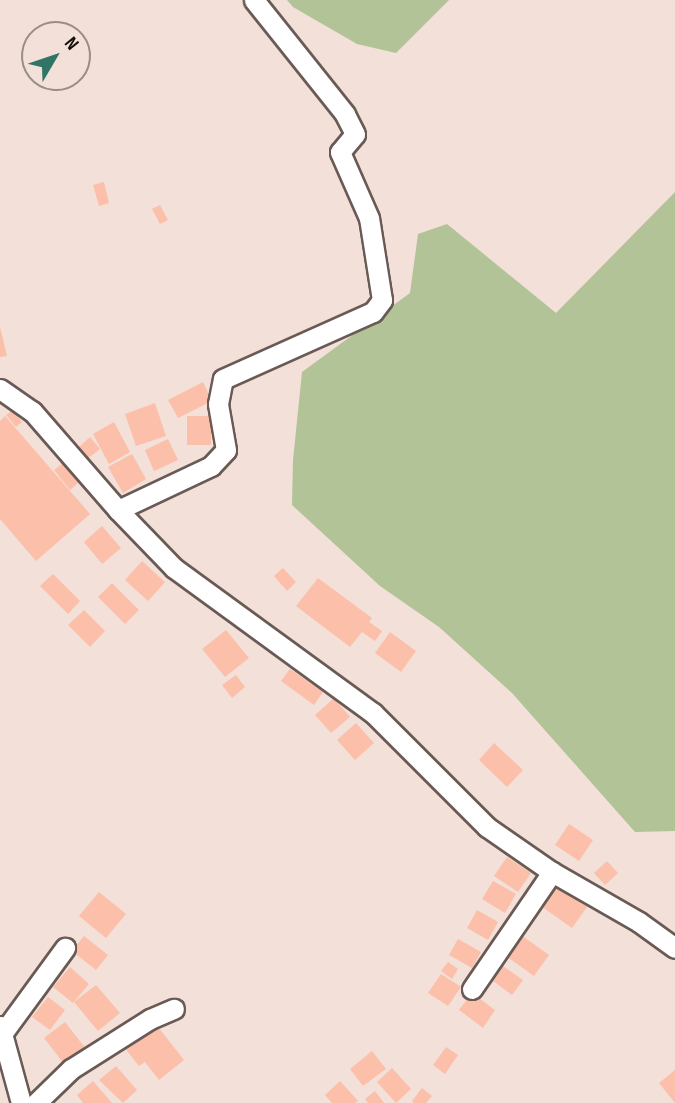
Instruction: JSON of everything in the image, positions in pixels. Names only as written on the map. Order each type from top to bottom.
[{"type":"street","points":[[118,510],[211,466],[226,450],[218,404],[223,379],[373,312],[383,300],[369,218],[340,152],[355,134],[345,114],[254,0]]},
{"type":"street","points":[[0,389],[32,411],[118,510],[174,568],[373,713],[486,827],[552,872],[639,922],[675,948]]},
{"type":"street","points":[[472,989],[552,872]]},
{"type":"street","points":[[21,1103],[1,1030],[65,948]]},
{"type":"street","points":[[36,1103],[71,1069],[150,1019],[174,1009]]},
{"type":"green space","points":[[287,0],[449,0],[396,53],[357,44],[293,7]]},
{"type":"green space","points":[[675,192],[675,831],[635,832],[512,693],[439,627],[380,586],[292,505],[293,460],[302,372],[410,293],[418,234],[447,224],[556,313]]},
{"type":"building","points":[[104,182],[109,203],[99,206],[93,185]]},
{"type":"building","points":[[160,205],[168,220],[160,224],[152,209]]},
{"type":"building","points":[[0,327],[7,356],[0,357]]},
{"type":"building","points":[[203,382],[212,401],[178,418],[168,400]]},
{"type":"building","points":[[155,403],[166,436],[136,446],[125,414]]},
{"type":"building","points":[[13,410],[22,422],[16,427],[6,415]]},
{"type":"building","points":[[5,416],[90,514],[36,561],[0,519],[0,421]]},
{"type":"building","points":[[187,416],[211,416],[211,445],[187,445]]},
{"type":"building","points":[[114,422],[130,452],[109,464],[93,434]]},
{"type":"building","points":[[90,437],[100,449],[87,459],[78,448]]},
{"type":"building","points":[[168,439],[178,460],[154,471],[145,450]]},
{"type":"building","points":[[132,454],[146,479],[123,493],[108,467]]},
{"type":"building","points":[[63,463],[79,482],[70,490],[54,470]]},
{"type":"building","points":[[102,526],[121,548],[102,564],[84,542]]},
{"type":"building","points":[[142,561],[165,582],[148,601],[125,580]]},
{"type":"building","points":[[283,568],[296,582],[287,591],[274,576]]},
{"type":"building","points":[[53,574],[80,601],[68,614],[40,586]]},
{"type":"building","points":[[318,578],[372,618],[369,622],[382,631],[375,641],[362,632],[350,647],[296,606]]},
{"type":"building","points":[[112,583],[139,610],[125,624],[98,597]]},
{"type":"building","points":[[84,610],[105,631],[90,647],[68,625]]},
{"type":"building","points":[[226,630],[249,658],[225,677],[202,649]]},
{"type":"building","points":[[390,632],[416,651],[401,672],[375,653]]},
{"type":"building","points":[[290,669],[323,692],[314,705],[281,681]]},
{"type":"building","points":[[236,675],[245,687],[232,698],[222,685]]},
{"type":"building","points":[[334,698],[350,717],[331,733],[315,715]]},
{"type":"building","points":[[356,723],[374,743],[355,760],[337,740]]},
{"type":"building","points":[[494,743],[523,770],[507,787],[479,760]]},
{"type":"building","points":[[569,824],[593,840],[579,861],[555,845]]},
{"type":"building","points":[[507,857],[531,873],[518,892],[494,876]]},
{"type":"building","points":[[607,861],[618,873],[605,885],[594,873]]},
{"type":"building","points":[[493,881],[516,894],[505,913],[482,899]]},
{"type":"building","points":[[552,883],[587,907],[572,928],[538,904]]},
{"type":"building","points":[[99,892],[126,914],[106,938],[79,916]]},
{"type":"building","points":[[477,910],[498,922],[488,940],[467,928]]},
{"type":"building","points":[[521,935],[549,955],[534,976],[506,956]]},
{"type":"building","points":[[84,936],[108,955],[96,970],[72,951]]},
{"type":"building","points":[[458,939],[481,952],[472,968],[449,955]]},
{"type":"building","points":[[448,962],[458,969],[452,979],[441,971]]},
{"type":"building","points":[[503,966],[523,980],[512,995],[493,981]]},
{"type":"building","points":[[70,967],[89,984],[73,1003],[53,987]]},
{"type":"building","points":[[441,974],[461,987],[448,1006],[428,993]]},
{"type":"building","points":[[96,985],[120,1013],[98,1031],[74,1002]]},
{"type":"building","points":[[472,993],[495,1010],[483,1028],[459,1010]]},
{"type":"building","points":[[48,997],[65,1010],[50,1030],[32,1017]]},
{"type":"building","points":[[65,1022],[86,1049],[65,1065],[44,1038]]},
{"type":"building","points":[[155,1023],[184,1060],[159,1080],[145,1062],[139,1066],[124,1047]]},
{"type":"building","points":[[446,1047],[458,1055],[445,1074],[433,1065]]},
{"type":"building","points":[[372,1051],[386,1069],[363,1086],[350,1069]]},
{"type":"building","points":[[116,1066],[137,1090],[123,1103],[99,1080]]},
{"type":"building","points":[[392,1068],[411,1089],[396,1103],[377,1082]]},
{"type":"building","points":[[675,1070],[675,1103],[659,1083]]},
{"type":"building","points":[[93,1081],[112,1103],[83,1103],[77,1095]]},
{"type":"building","points":[[340,1081],[358,1101],[332,1103],[325,1095]]},
{"type":"building","points":[[422,1088],[432,1096],[426,1103],[414,1103],[412,1101]]},
{"type":"building","points":[[375,1091],[384,1103],[368,1103],[365,1099]]}]
